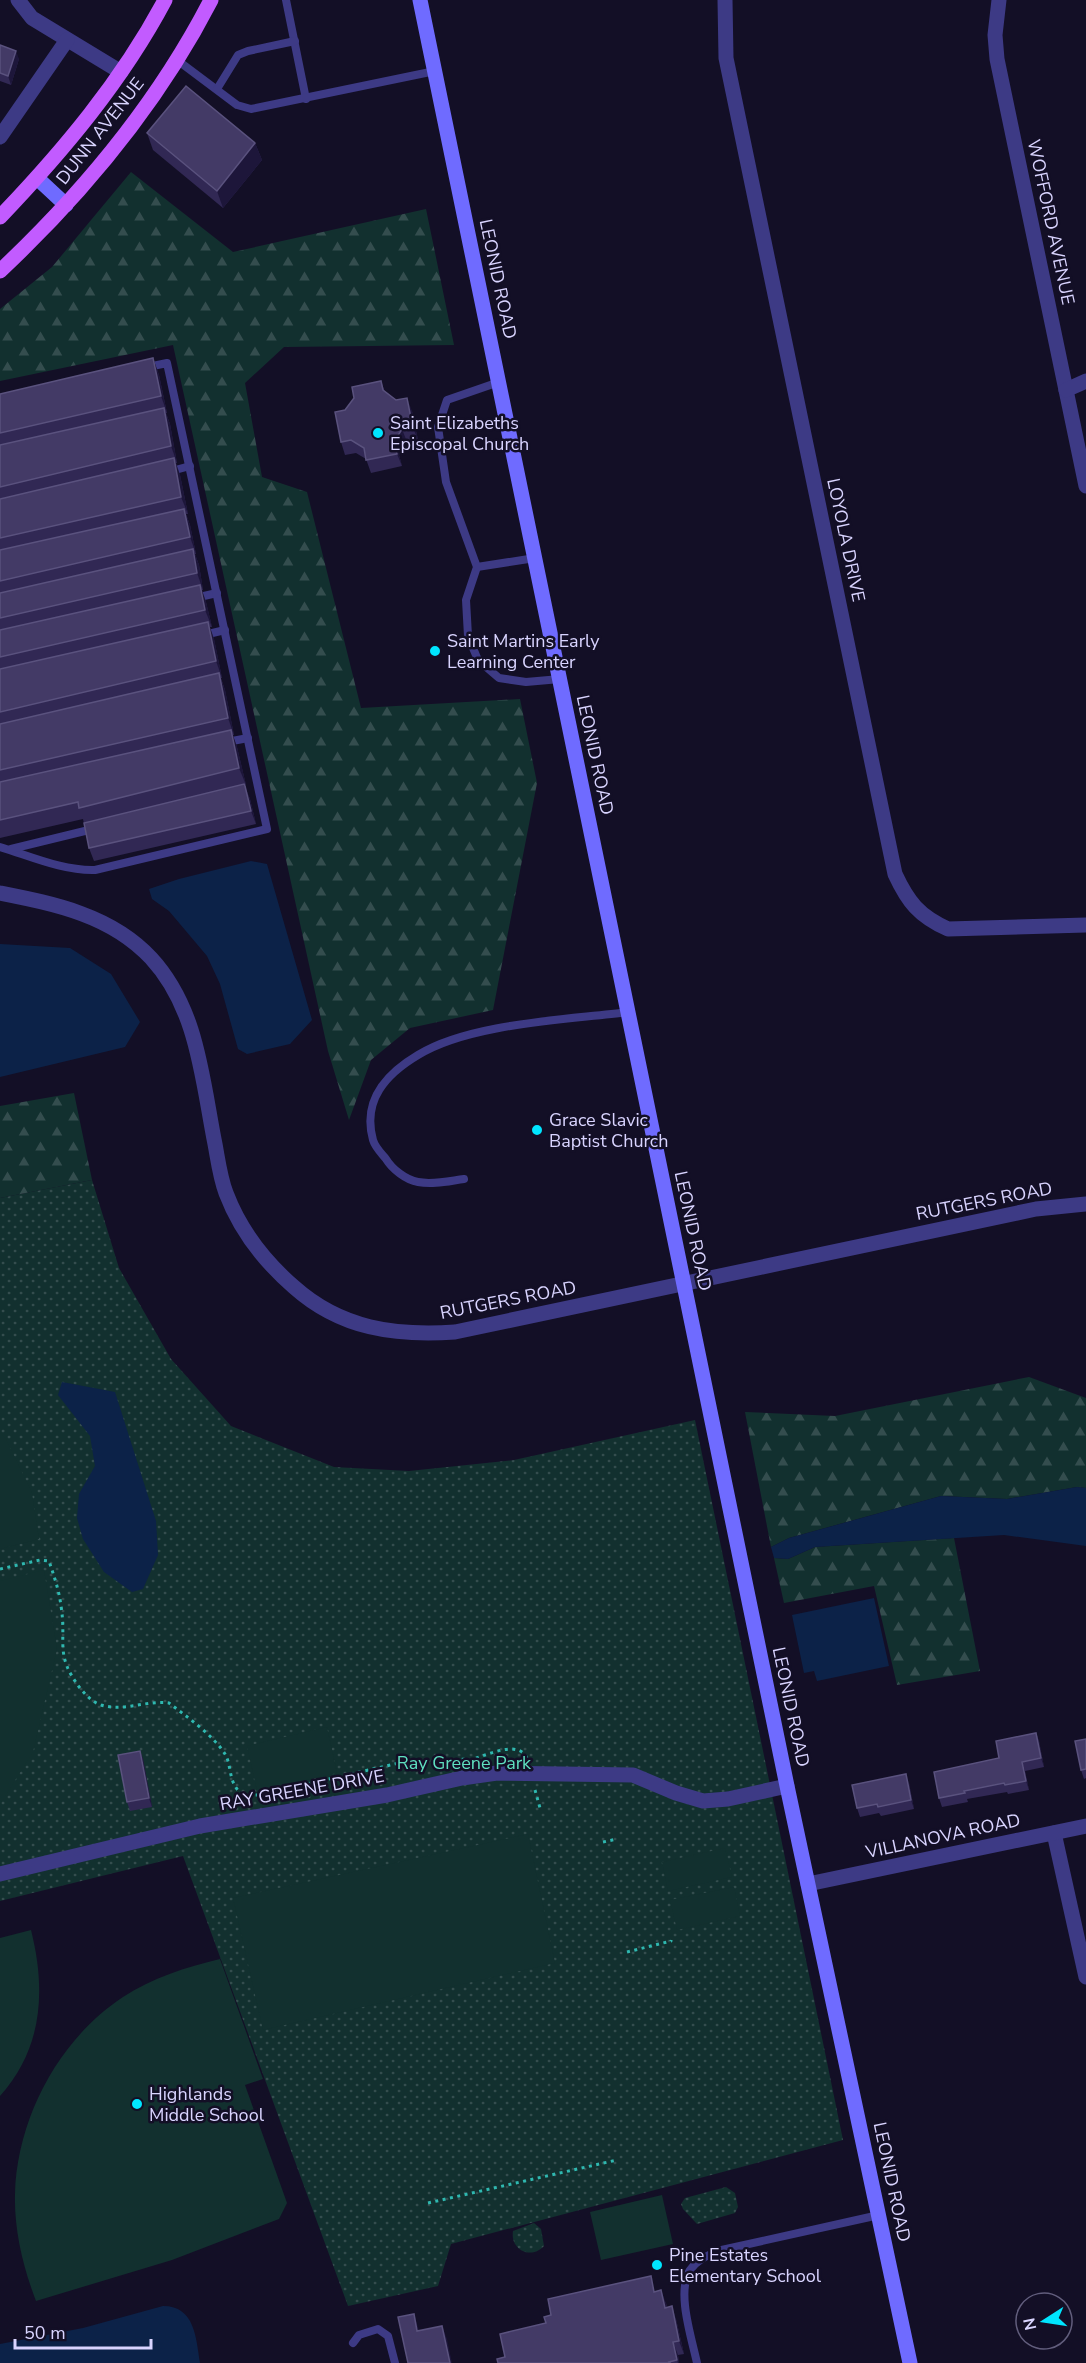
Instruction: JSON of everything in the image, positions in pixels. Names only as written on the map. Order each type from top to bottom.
[{"type":"main road","name":"DUNN AVENUE","points":[[0,217],[71,139],[121,72],[165,0]]},
{"type":"main road","name":"DUNN AVENUE","points":[[0,271],[43,231],[128,131],[177,60],[210,0]]},
{"type":"street","points":[[18,0],[32,18],[121,72]]},
{"type":"street","name":"LEONID ROAD","points":[[420,0],[787,1786],[910,2363]]},
{"type":"street","name":"LOYOLA DRIVE","points":[[725,0],[726,58],[895,873],[915,908],[929,921],[948,929],[1086,925]]},
{"type":"street","name":"WOFFORD AVENUE","points":[[999,0],[995,36],[998,60],[1086,486]]},
{"type":"street","points":[[0,137],[67,40]]},
{"type":"street","points":[[37,178],[66,205]]},
{"type":"street","points":[[1066,390],[1086,381]]},
{"type":"street","name":"RUTGERS ROAD","points":[[0,893],[74,909],[103,922],[126,936],[150,958],[170,982],[184,1007],[194,1036],[219,1167],[226,1192],[253,1245],[275,1270],[301,1293],[328,1310],[361,1325],[390,1332],[431,1334],[455,1332],[1036,1209],[1086,1204]]},
{"type":"street","name":"RAY GREENE DRIVE","points":[[0,1874],[200,1826],[387,1795],[462,1778],[497,1773],[633,1775],[703,1801],[728,1799],[787,1786]]},
{"type":"street","name":"VILLANOVA ROAD","points":[[808,1884],[1086,1826]]},
{"type":"street","points":[[1054,1833],[1086,1977]]},
{"type":"lane","points":[[286,0],[306,99]]},
{"type":"lane","points":[[217,89],[238,55],[295,41]]},
{"type":"lane","points":[[177,60],[237,105],[251,109],[435,72]]},
{"type":"lane","points":[[0,847],[61,865],[94,870],[267,829],[167,363],[134,370]]},
{"type":"lane","points":[[499,382],[447,400],[438,427],[446,482],[477,567],[466,600],[468,636],[478,660],[499,678],[526,682],[560,679]]},
{"type":"lane","points":[[168,418],[179,416]]},
{"type":"lane","points":[[156,474],[190,466]]},
{"type":"lane","points":[[189,519],[200,517]]},
{"type":"lane","points":[[197,560],[209,557]]},
{"type":"lane","points":[[477,567],[535,558]]},
{"type":"lane","points":[[183,601],[217,593]]},
{"type":"lane","points":[[191,638],[225,630]]},
{"type":"lane","points":[[224,683],[236,681]]},
{"type":"lane","points":[[214,745],[248,738]]},
{"type":"lane","points":[[247,791],[259,788]]},
{"type":"lane","points":[[10,850],[100,827]]},
{"type":"lane","points":[[464,1179],[440,1183],[417,1182],[392,1168],[373,1142],[370,1115],[375,1094],[393,1072],[419,1054],[447,1041],[489,1030],[628,1012]]},
{"type":"lane","points":[[697,2363],[684,2293],[689,2271],[701,2258],[717,2251],[879,2216]]},
{"type":"lane","points":[[353,2343],[359,2335],[378,2330],[388,2336],[394,2363]]},
{"type":"path","points":[[0,1569],[40,1560],[49,1561],[61,1606],[63,1660],[69,1674],[87,1697],[100,1705],[116,1707],[169,1703],[220,1746],[227,1757],[236,1788],[249,1795],[408,1761],[473,1759],[507,1749],[525,1754],[529,1763]]},
{"type":"path","points":[[534,1784],[540,1808]]},
{"type":"path","points":[[603,1842],[617,1839]]},
{"type":"path","points":[[627,1952],[671,1940]]},
{"type":"path","points":[[428,2203],[617,2160]]},
{"type":"green space","points":[[131,172],[233,252],[426,209],[454,345],[284,347],[245,383],[262,477],[307,492],[361,708],[520,699],[537,783],[493,1010],[410,1028],[371,1060],[349,1120],[328,1051],[173,345],[0,381],[0,309],[52,267]]},
{"type":"green space","points":[[74,1093],[92,1180],[0,1198],[0,1106]]},
{"type":"green space","name":"Ray Greene Park","points":[[92,1180],[119,1268],[171,1359],[231,1426],[334,1467],[409,1471],[514,1460],[695,1420],[843,2140],[451,2244],[438,2286],[348,2306],[183,1856],[0,1901],[0,1198]]},
{"type":"green space","points":[[1029,1377],[1086,1398],[1086,1488],[1077,1487],[1007,1499],[941,1496],[789,1538],[771,1547],[745,1412],[835,1416]]},
{"type":"green space","points":[[0,1433],[6,1439],[32,1493],[39,1539],[0,1549]]},
{"type":"green space","points":[[954,1538],[980,1671],[897,1685],[874,1586],[784,1603],[774,1558],[788,1559],[815,1547]]},
{"type":"green space","points":[[44,1570],[57,1649],[33,1752],[0,1804],[0,1581]]},
{"type":"green space","points":[[327,1727],[337,1773],[257,1791],[247,1746]]},
{"type":"green space","points":[[528,1834],[555,1963],[263,2030],[233,1898]]},
{"type":"green space","points":[[725,1848],[732,1877],[668,1891],[662,1862]]},
{"type":"green space","points":[[734,1887],[740,1916],[677,1930],[670,1900]]},
{"type":"green space","points":[[31,1930],[39,1974],[37,2018],[33,2038],[25,2058],[14,2078],[0,2096],[0,1938]]},
{"type":"green space","points":[[220,1959],[263,2079],[245,2085],[287,2203],[279,2219],[172,2260],[36,2301],[20,2248],[15,2194],[24,2137],[33,2109],[46,2083],[61,2058],[79,2035],[100,2014],[123,1997],[170,1974]]},
{"type":"green space","points":[[726,2187],[735,2193],[738,2207],[735,2213],[697,2224],[683,2209],[681,2204],[685,2198]]},
{"type":"green space","points":[[662,2195],[673,2244],[601,2260],[590,2212]]},
{"type":"green space","points":[[534,2223],[541,2229],[544,2246],[533,2252],[522,2251],[515,2243],[513,2231]]},
{"type":"water","points":[[251,861],[267,864],[312,1020],[290,1044],[247,1054],[238,1049],[220,984],[207,956],[169,911],[152,899],[149,889]]},
{"type":"water","points":[[0,944],[70,948],[111,974],[140,1022],[125,1047],[0,1077]]},
{"type":"water","points":[[62,1382],[115,1392],[156,1521],[158,1555],[143,1589],[132,1592],[104,1572],[83,1539],[77,1518],[79,1494],[95,1466],[90,1436],[58,1395]]},
{"type":"water","points":[[1077,1487],[1086,1488],[1086,1546],[1004,1535],[815,1547],[788,1559],[774,1558],[771,1547],[789,1538],[941,1496],[1007,1499]]},
{"type":"water","points":[[874,1598],[889,1666],[817,1681],[814,1671],[804,1673],[792,1615]]},
{"type":"water","points":[[163,2306],[174,2307],[188,2317],[195,2334],[200,2363],[0,2363],[0,2344],[83,2328]]},
{"type":"building","points":[[0,45],[16,51],[8,76],[0,73]]},
{"type":"building","points":[[186,86],[255,143],[217,191],[147,133]]},
{"type":"building","points":[[153,358],[161,396],[0,433],[0,394]]},
{"type":"building","name":"Saint Elizabeths Episcopal Church","points":[[381,381],[383,390],[396,400],[407,398],[413,428],[402,429],[394,442],[397,454],[366,460],[364,448],[351,440],[341,442],[335,412],[345,410],[354,398],[352,387]]},
{"type":"building","points":[[164,408],[171,446],[0,487],[0,445]]},
{"type":"building","points":[[174,458],[181,497],[0,538],[0,499]]},
{"type":"building","points":[[184,509],[190,537],[0,581],[0,550]]},
{"type":"building","points":[[193,549],[197,573],[0,618],[0,593]]},
{"type":"building","points":[[200,585],[205,610],[0,657],[0,630]]},
{"type":"building","points":[[208,622],[216,661],[0,712],[0,669]]},
{"type":"building","points":[[219,673],[228,718],[0,770],[0,724]]},
{"type":"building","points":[[231,730],[239,768],[79,808],[78,802],[0,820],[0,782]]},
{"type":"building","points":[[244,784],[251,811],[89,848],[84,823]]},
{"type":"building","points":[[1036,1733],[1041,1758],[1022,1762],[1026,1781],[1005,1785],[1004,1783],[939,1798],[934,1772],[999,1758],[996,1741]]},
{"type":"building","points":[[1086,1739],[1086,1769],[1081,1770],[1075,1741]]},
{"type":"building","points":[[140,1751],[149,1798],[127,1802],[118,1755]]},
{"type":"building","points":[[906,1774],[911,1800],[878,1807],[877,1804],[857,1808],[852,1785]]},
{"type":"building","points":[[651,2276],[654,2292],[661,2290],[665,2308],[672,2306],[679,2341],[673,2342],[677,2360],[670,2363],[498,2363],[497,2359],[505,2357],[500,2334],[546,2323],[544,2317],[551,2315],[548,2299]]},
{"type":"building","points":[[414,2314],[417,2331],[442,2326],[450,2363],[408,2363],[398,2317]]},
{"type":"place","name":"Saint Elizabeths Episcopal Church","points":[[378,433]]},
{"type":"place","name":"Saint Martins Early Learning Center","points":[[435,651]]},
{"type":"place","name":"Grace Slavic Baptist Church","points":[[537,1130]]},
{"type":"place","name":"Highlands Middle School","points":[[137,2104]]},
{"type":"place","name":"Pine Estates Elementary School","points":[[657,2265]]}]
